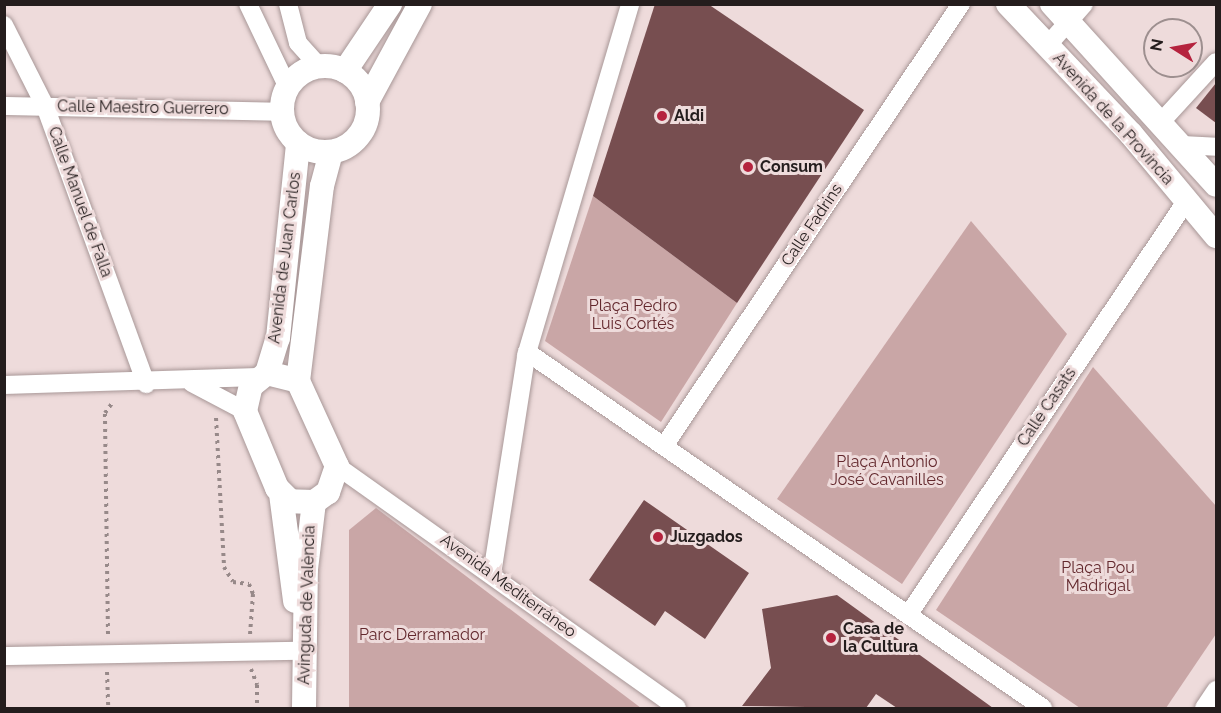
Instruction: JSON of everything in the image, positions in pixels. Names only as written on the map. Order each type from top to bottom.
[{"type":"main road","points":[[345,71],[390,4]]},
{"type":"main road","points":[[367,102],[356,79],[345,71],[319,66],[301,74],[288,88],[281,112],[298,143],[331,152],[359,136],[367,102],[420,4]]},
{"type":"main road","name":"Avenida de la Provincia","points":[[1008,4],[1187,200],[1216,236]]},
{"type":"main road","name":"Avenida de la Provincia","points":[[1052,4],[1077,13],[1161,122],[1216,184]]},
{"type":"main road","name":"Avenida de Juan Carlos","points":[[245,411],[248,392],[262,375],[278,338],[298,143]]},
{"type":"main road","name":"Avenida de Juan Carlos","points":[[298,381],[322,186],[331,152]]},
{"type":"main road","points":[[262,375],[298,381],[337,466],[328,492],[314,502],[294,502],[281,494]]},
{"type":"main road","points":[[245,411],[281,494],[303,651]]},
{"type":"main road","name":"Avinguda de València","points":[[304,708],[303,651],[314,502]]},
{"type":"street","points":[[248,4],[288,88]]},
{"type":"street","points":[[288,4],[298,43],[319,66]]},
{"type":"street","points":[[492,574],[527,352],[630,4]]},
{"type":"street","name":"Calle Fadrins","points":[[664,446],[961,4]]},
{"type":"street","points":[[1047,46],[1077,13]]},
{"type":"street","name":"Calle Manuel de Falla","points":[[4,25],[45,106],[146,384]]},
{"type":"street","points":[[1161,122],[1216,62]]},
{"type":"street","name":"Calle Maestro Guerrero","points":[[4,106],[281,112]]},
{"type":"street","points":[[1182,145],[1216,147]]},
{"type":"street","name":"Calle Casats","points":[[908,615],[1187,200]]},
{"type":"street","points":[[527,352],[1043,708]]},
{"type":"street","points":[[4,385],[146,384],[262,375]]},
{"type":"street","points":[[190,382],[245,411]]},
{"type":"street","name":"Avenida Mediterráneo","points":[[337,466],[492,574],[677,708]]},
{"type":"street","points":[[4,656],[303,651]]},
{"type":"street","points":[[1204,708],[1216,690]]},
{"type":"path","points":[[108,708],[105,413],[111,403],[123,397]]},
{"type":"path","points":[[209,411],[218,427],[224,567],[233,582],[249,584]]},
{"type":"green space","name":"Plaça Pedro Luis Cortés","points":[[593,196],[737,303],[661,422],[545,341]]},
{"type":"green space","name":"Plaça Antonio José Cavanilles","points":[[971,221],[1067,334],[902,584],[777,499]]},
{"type":"green space","name":"Plaça Pou Madrigal","points":[[1093,367],[1216,506],[1216,634],[1166,708],[1080,708],[936,610]]},
{"type":"green space","name":"Parc Derramador","points":[[376,508],[641,708],[349,708],[349,530]]},
{"type":"building","name":"Consum","points":[[655,4],[708,4],[864,110],[737,303],[593,196]]},
{"type":"building","points":[[1216,83],[1216,123],[1196,108]]},
{"type":"building","name":"Juzgados","points":[[644,500],[749,573],[705,639],[665,611],[655,626],[589,580]]},
{"type":"building","name":"Casa de la Cultura","points":[[837,595],[993,708],[897,708],[876,694],[866,708],[742,706],[771,668],[762,609]]},
{"type":"place","name":"Aldi","points":[[662,116]]},
{"type":"place","name":"Consum","points":[[748,167]]},
{"type":"place","name":"Juzgados","points":[[658,537]]},
{"type":"place","name":"Casa de la Cultura","points":[[831,638]]}]
